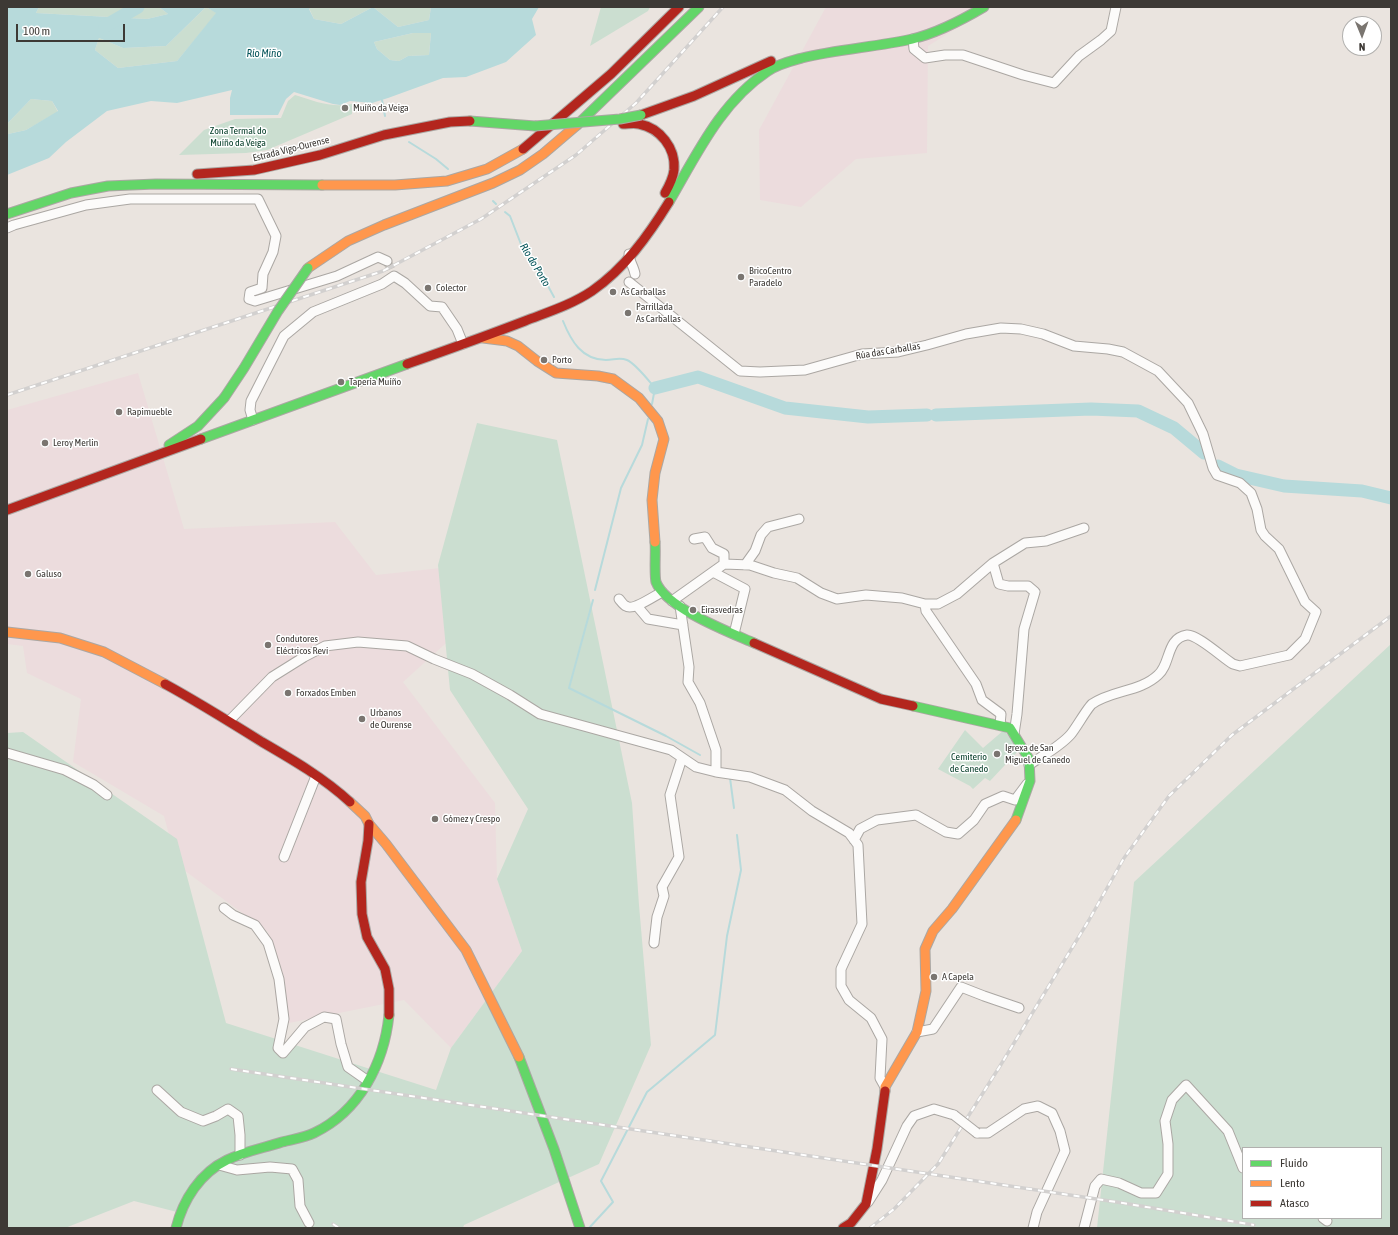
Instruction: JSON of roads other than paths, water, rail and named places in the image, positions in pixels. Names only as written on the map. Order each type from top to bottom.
[{"type":"main road","points":[[7,214],[81,191],[121,186],[156,184],[395,185],[446,181],[487,169],[526,147],[610,74],[679,7]]},
{"type":"main road","points":[[128,466],[168,446],[198,426],[224,398],[278,311],[308,268],[348,241],[384,225],[493,183],[520,170],[543,154],[580,123],[699,7]]},
{"type":"main road","points":[[534,126],[620,119],[641,115],[694,96],[765,63],[805,49],[891,36],[922,29],[953,18],[972,7]]},
{"type":"main road","points":[[7,510],[575,302],[595,290],[610,278],[640,246],[658,219],[714,125],[727,107],[745,88],[769,71],[792,61],[832,51],[913,39],[936,31],[984,7]]},
{"type":"main road","name":"Estrada Vigo-Ourense","points":[[7,211],[23,203],[89,184],[145,177],[254,170],[320,155],[384,135],[450,122],[479,121],[534,126]]},
{"type":"main road","points":[[534,126],[579,127],[622,124],[641,125],[647,126],[658,133],[670,148],[674,164],[671,180],[630,249],[610,278]]},
{"type":"main road","points":[[515,325],[511,336],[518,346]]},
{"type":"main road","points":[[480,338],[507,341],[518,346],[537,361],[556,373],[598,376],[613,379],[639,398],[658,421],[664,439],[655,473],[652,500],[656,549],[656,580],[662,592],[672,601],[704,621],[881,699],[1010,728],[1029,759],[1030,780],[1018,817],[952,909],[933,931],[925,949],[926,990],[917,1032],[885,1087],[877,1149],[866,1204],[851,1223],[843,1228]]},
{"type":"main road","points":[[7,632],[60,638],[104,652],[189,697],[229,721],[336,789],[364,816],[466,950],[521,1061],[554,1149],[580,1228]]},
{"type":"main road","points":[[176,1228],[179,1215],[186,1199],[201,1180],[219,1165],[240,1155],[314,1133],[330,1123],[353,1104],[364,1090],[381,1052],[387,1023],[390,992],[385,968],[367,937],[364,925],[360,889],[361,874],[369,842],[369,824]]},
{"type":"street","points":[[913,39],[914,49],[925,58],[945,55],[962,56],[1054,83],[1079,56],[1111,31],[1116,7]]},
{"type":"street","points":[[7,228],[86,205],[130,199],[258,199],[276,236],[273,252],[263,274],[262,288],[250,292],[249,299],[255,301],[337,276],[378,257],[387,261]]},
{"type":"street","points":[[630,249],[629,258],[634,266],[635,274]]},
{"type":"street","points":[[253,420],[250,410],[251,401],[284,336],[313,312],[382,284],[394,276],[405,283],[430,306],[442,307],[457,329],[462,344]]},
{"type":"street","name":"Rúa das Carballas","points":[[629,282],[740,371],[760,372],[806,370],[862,354],[898,352],[966,334],[1001,328],[1021,329],[1043,334],[1074,346],[1123,352],[1158,371],[1188,403],[1203,434],[1213,468],[1217,475],[1240,483],[1251,493],[1264,536],[1279,549],[1305,602],[1316,612],[1305,639],[1289,655],[1240,666],[1233,664],[1197,637],[1189,635],[1181,637],[1174,643],[1163,671],[1152,680],[1139,687],[1106,697],[1091,705],[1083,719],[1070,736],[1029,765]]},
{"type":"street","points":[[745,565],[755,551],[761,535],[768,527],[798,519]]},
{"type":"street","points":[[672,601],[724,564],[750,565],[774,573],[797,578],[822,593],[837,599],[866,595],[902,598],[925,604],[938,604],[957,594],[993,563],[1025,543],[1046,541],[1084,528]]},
{"type":"street","points":[[694,539],[705,537],[712,548],[724,554],[724,564]]},
{"type":"street","points":[[993,563],[999,584],[1008,586],[1028,586],[1034,592],[1024,629],[1014,734]]},
{"type":"street","points":[[712,572],[744,588],[734,634]]},
{"type":"street","points":[[619,599],[626,606],[631,608],[662,592]]},
{"type":"street","points":[[925,604],[926,611],[976,684],[982,700],[1001,714],[1000,725]]},
{"type":"street","points":[[637,606],[648,619],[683,625]]},
{"type":"street","points":[[680,606],[689,667],[688,682],[700,703],[716,750],[716,772]]},
{"type":"street","points":[[229,721],[272,678],[304,656],[325,646],[358,642],[407,646],[434,659],[472,674],[540,714],[671,750],[696,767],[716,772],[750,777],[784,790],[812,811],[849,833],[858,845],[862,924],[841,969],[841,986],[849,1000],[871,1018],[882,1039],[880,1078],[885,1087]]},
{"type":"street","points":[[7,753],[65,770],[94,785],[107,795]]},
{"type":"street","points":[[654,943],[657,917],[664,896],[662,886],[679,857],[670,795],[682,758]]},
{"type":"street","points":[[284,857],[316,776]]},
{"type":"street","points":[[854,840],[860,828],[877,820],[916,816],[946,832],[958,834],[974,820],[985,804],[1004,796],[1015,800],[1030,780]]},
{"type":"street","points":[[224,908],[254,925],[268,943],[279,978],[284,1018],[278,1048],[283,1053],[304,1027],[317,1020],[324,1017],[336,1019],[341,1044],[348,1067],[368,1080]]},
{"type":"street","points":[[917,1032],[933,1029],[961,986],[1019,1008]]},
{"type":"street","points":[[1084,1228],[1095,1186],[1101,1179],[1119,1184],[1141,1193],[1156,1193],[1168,1174],[1168,1144],[1165,1121],[1172,1100],[1186,1085],[1228,1131],[1242,1166]]},
{"type":"street","points":[[157,1090],[181,1112],[203,1121],[228,1109],[238,1116],[240,1155]]},
{"type":"street","points":[[866,1204],[882,1180],[907,1126],[914,1116],[934,1110],[954,1115],[977,1133],[988,1133],[1024,1109],[1038,1106],[1052,1113],[1060,1131],[1065,1151],[1037,1212],[1033,1228]]},
{"type":"street","points":[[219,1165],[237,1170],[270,1167],[292,1169],[298,1180],[300,1206],[309,1223]]},
{"type":"water","name":"Río Miño","points":[[7,7],[39,7],[36,13],[147,19],[168,14],[159,7],[206,7],[311,7],[309,9],[314,19],[341,24],[373,7],[398,27],[429,20],[431,7],[539,7],[532,19],[536,35],[506,62],[466,77],[443,78],[372,103],[350,101],[340,105],[294,92],[286,99],[278,115],[230,115],[230,98],[232,90],[177,103],[151,101],[107,111],[66,142],[49,158],[7,175],[7,133],[26,130],[58,111],[52,101],[31,99],[7,124]],"holes":[[[206,7],[216,13],[177,61],[118,68],[95,50],[99,38],[123,48],[166,46]],[[413,33],[431,33],[429,55],[408,56],[399,61],[390,60],[377,49],[374,42]]]},
{"type":"waterway","name":"Río Miño","points":[[105,26],[138,7]]},
{"type":"waterway","name":"Río do Porto","points":[[382,100],[385,116]]},
{"type":"waterway","name":"Río do Porto","points":[[409,142],[436,159],[448,169]]},
{"type":"waterway","name":"Río do Porto","points":[[493,201],[496,204]]},
{"type":"waterway","name":"Río do Porto","points":[[505,212],[510,216],[524,252],[542,275],[554,297]]},
{"type":"waterway","points":[[563,321],[578,348],[590,357],[606,360],[624,359],[642,372],[655,388],[652,404]]},
{"type":"waterway","points":[[655,388],[698,377],[785,408],[868,417],[927,415]]},
{"type":"waterway","points":[[936,415],[1091,409],[1138,411],[1174,428],[1204,453]]},
{"type":"waterway","points":[[595,590],[621,488],[642,445],[648,419]]},
{"type":"waterway","points":[[1218,466],[1236,475],[1284,486],[1362,491],[1391,498]]},
{"type":"waterway","points":[[593,600],[569,688],[666,736],[700,755]]},
{"type":"waterway","points":[[730,778],[734,808]]},
{"type":"waterway","points":[[589,1228],[613,1202],[601,1181],[647,1092],[715,1035],[727,936],[741,870],[737,835]]},
{"type":"tunnel","points":[[387,261],[394,276]]},
{"type":"railway","points":[[7,395],[383,271],[481,219],[576,155],[636,103],[723,7]]},
{"type":"railway","points":[[870,1228],[894,1209],[938,1164],[1089,920],[1124,858],[1169,796],[1232,735],[1391,616]]},
{"type":"railway","points":[[231,1069],[1123,1203],[1254,1225]]},
{"type":"railway","points":[[333,1224],[339,1228]]},
{"type":"place","name":"Muíño da Veiga","points":[[345,108]]},
{"type":"place","name":"BricoCentro Paradelo","points":[[741,277]]},
{"type":"place","name":"Colector","points":[[428,288]]},
{"type":"place","name":"As Carballas","points":[[613,292]]},
{"type":"place","name":"Parrillada As Carballas","points":[[628,313]]},
{"type":"place","name":"Porto","points":[[544,360]]},
{"type":"place","name":"Tapería Muíño","points":[[341,382]]},
{"type":"place","name":"Rapimueble","points":[[119,412]]},
{"type":"place","name":"Leroy Merlin","points":[[45,443]]},
{"type":"place","name":"Galuso","points":[[28,574]]},
{"type":"place","name":"Eirasvedras","points":[[693,610]]},
{"type":"place","name":"Condutores Eléctricos Revi","points":[[268,645]]},
{"type":"place","name":"Forxados Emben","points":[[288,693]]},
{"type":"place","name":"Urbanos de Ourense","points":[[362,719]]},
{"type":"place","name":"Igrexa de San Miguel de Canedo","points":[[997,754]]},
{"type":"place","name":"Gómez y Crespo","points":[[435,819]]},
{"type":"place","name":"A Capela","points":[[934,977]]},
{"type":"park label","name":"Zona Termal do Muíño da Veiga","points":[[238,136]]},
{"type":"park label","name":"Cemiterio de Canedo","points":[[969,762]]}]
